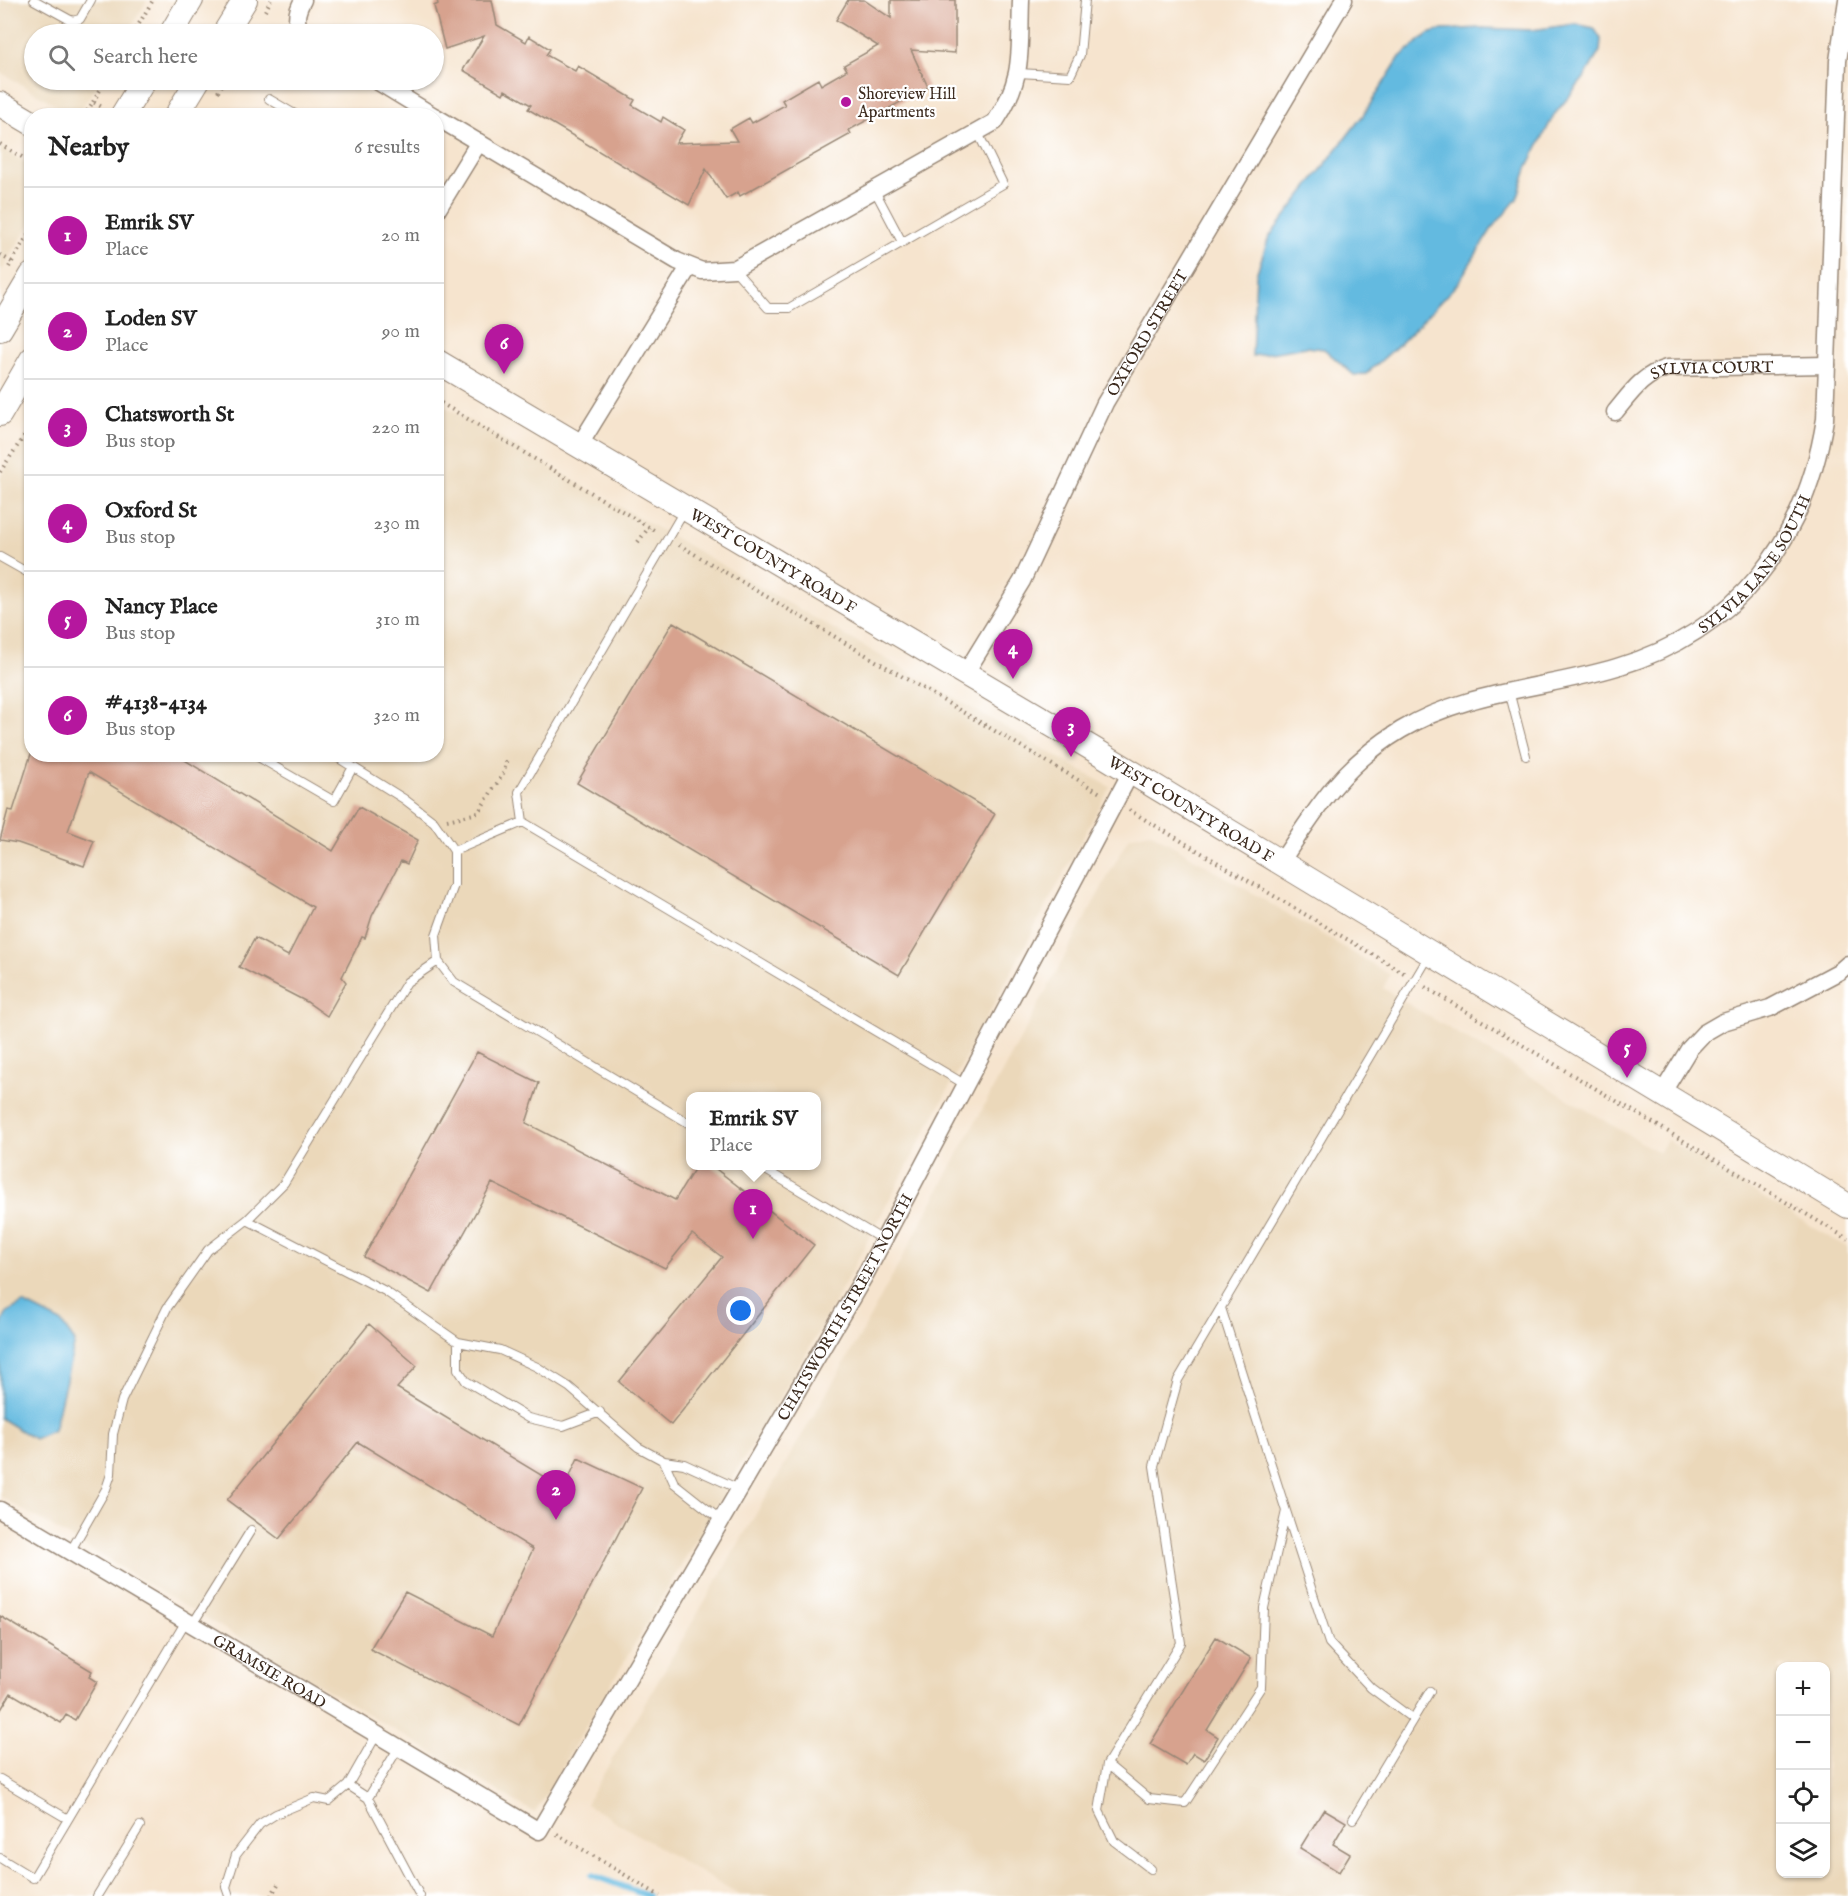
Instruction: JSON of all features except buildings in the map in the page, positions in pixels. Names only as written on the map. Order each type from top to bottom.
[{"type":"street","points":[[177,24],[191,0]]},
{"type":"street","points":[[230,24],[244,0]]},
{"type":"street","points":[[297,24],[296,14],[303,0]]},
{"type":"street","points":[[444,121],[689,267],[702,271],[734,269],[995,122],[1010,99],[1019,73],[1020,0]]},
{"type":"street","name":"OXFORD STREET","points":[[965,674],[1022,581],[1106,403],[1344,0]]},
{"type":"street","name":"SYLVIA LANE SOUTH","points":[[1281,862],[1321,800],[1344,774],[1369,752],[1402,729],[1432,714],[1465,702],[1509,690],[1617,667],[1653,654],[1710,622],[1748,590],[1774,557],[1809,488],[1820,451],[1825,418],[1838,61],[1847,0]]},
{"type":"street","points":[[127,108],[138,90]]},
{"type":"street","points":[[182,108],[192,90]]},
{"type":"street","points":[[392,90],[422,108]]},
{"type":"street","points":[[0,104],[24,118]]},
{"type":"street","points":[[444,196],[479,142]]},
{"type":"street","points":[[579,446],[689,267]]},
{"type":"street","points":[[0,329],[22,269]]},
{"type":"street","name":"SYLVIA COURT","points":[[1615,412],[1641,380],[1653,372],[1667,368],[1827,365]]},
{"type":"street","name":"WEST COUNTY ROAD F","points":[[444,366],[1131,772],[1661,1095],[1848,1206]]},
{"type":"street","points":[[0,414],[24,373]]},
{"type":"street","name":"CHATSWORTH STREET NORTH","points":[[541,1828],[741,1490],[884,1240],[1131,772]]},
{"type":"street","points":[[1661,1095],[1689,1049],[1704,1033],[1723,1022],[1770,1008],[1845,972]]},
{"type":"street","name":"GRAMSIE ROAD","points":[[0,1510],[399,1747],[541,1828]]},
{"type":"lane","points":[[34,0],[72,21],[80,19],[91,0]]},
{"type":"lane","points":[[1019,73],[1070,76],[1080,55],[1085,0]]},
{"type":"lane","points":[[269,99],[284,108]]},
{"type":"lane","points":[[734,269],[768,308],[789,308],[1003,184],[978,133]]},
{"type":"lane","points":[[875,191],[902,243]]},
{"type":"lane","points":[[685,508],[519,792],[524,822],[966,1085]]},
{"type":"lane","points":[[0,557],[24,570]]},
{"type":"lane","points":[[1509,690],[1526,756]]},
{"type":"lane","points":[[267,762],[334,801],[352,767]]},
{"type":"lane","points":[[344,762],[404,799],[437,827],[454,851],[454,885],[436,935],[438,961],[454,982],[686,1123]]},
{"type":"lane","points":[[454,851],[524,822]]},
{"type":"lane","points":[[1151,1869],[1114,1841],[1099,1811],[1107,1764],[1181,1643],[1154,1466],[1178,1380],[1430,953]]},
{"type":"lane","points":[[70,1552],[106,1489],[111,1474],[113,1434],[122,1400],[167,1308],[208,1250],[247,1220],[284,1183],[407,982],[438,961]]},
{"type":"lane","points":[[766,1170],[884,1240]]},
{"type":"lane","points":[[247,1220],[385,1291],[458,1342],[500,1350],[537,1367],[569,1387],[600,1412],[621,1434],[664,1461],[684,1464],[741,1490]]},
{"type":"lane","points":[[1221,1308],[1329,1643],[1371,1688],[1413,1719]]},
{"type":"lane","points":[[458,1342],[458,1369],[466,1381],[528,1418],[563,1426],[600,1412]]},
{"type":"lane","points":[[664,1461],[674,1483],[722,1521]]},
{"type":"lane","points":[[1107,1764],[1149,1799],[1185,1803],[1261,1687],[1264,1608],[1286,1511]]},
{"type":"lane","points":[[0,1858],[33,1878],[189,1623],[251,1530]]},
{"type":"lane","points":[[1353,1819],[1430,1691]]},
{"type":"lane","points":[[229,1896],[226,1887],[236,1855],[260,1824],[276,1814],[314,1798],[329,1801],[348,1785],[377,1734]]},
{"type":"lane","points":[[368,1798],[399,1747]]},
{"type":"lane","points":[[0,1779],[68,1819]]},
{"type":"lane","points":[[348,1785],[368,1798],[420,1896]]},
{"type":"lane","points":[[97,1896],[140,1826]]},
{"type":"path","points":[[139,24],[153,0]]},
{"type":"path","points":[[93,102],[100,90]]},
{"type":"path","points":[[0,144],[24,158]]},
{"type":"path","points":[[0,255],[22,269]]},
{"type":"path","points":[[6,273],[22,269]]},
{"type":"path","points":[[444,405],[1848,1239]]},
{"type":"path","points":[[0,472],[24,436]]},
{"type":"path","points":[[638,542],[649,527]]},
{"type":"path","points":[[437,827],[450,818],[478,813],[504,772],[507,758]]},
{"type":"path","points":[[541,1828],[660,1896]]},
{"type":"path","points":[[271,1896],[280,1881]]},
{"type":"shaded area","points":[[0,0],[147,0],[133,24],[24,24],[24,86],[0,72]]},
{"type":"shaded area","points":[[31,90],[94,90],[81,108],[61,108]]},
{"type":"shaded area","points":[[0,147],[24,162],[24,234],[0,274]]},
{"type":"shaded area","points":[[444,406],[1110,787],[817,1335],[535,1813],[0,1496],[0,477],[24,438],[24,762],[444,762]]},
{"type":"shaded area","points":[[1150,832],[1390,975],[1383,988],[1403,1001],[1659,1153],[1667,1140],[1848,1248],[1848,1896],[740,1896],[586,1804],[859,1338],[1129,837]]},
{"type":"water","points":[[1575,24],[1594,28],[1601,39],[1600,51],[1584,78],[1554,115],[1528,166],[1517,199],[1491,230],[1458,283],[1402,342],[1366,374],[1354,375],[1324,349],[1306,347],[1252,356],[1256,275],[1269,237],[1364,114],[1400,57],[1428,34],[1441,30],[1481,28],[1532,30]]},
{"type":"water","points":[[23,1303],[61,1322],[75,1342],[54,1430],[34,1439],[0,1418],[0,1328],[7,1312]]},
{"type":"waterway","points":[[592,1875],[648,1896]]},
{"type":"place","name":"Shoreview Hill Apartments","points":[[846,102]]},
{"type":"place","name":"#4138-4134","points":[[504,374]]},
{"type":"place","name":"Oxford St","points":[[1013,679]]},
{"type":"place","name":"Chatsworth St","points":[[1071,757]]},
{"type":"place","name":"Nancy Place","points":[[1627,1078]]},
{"type":"place","name":"Emrik SV","points":[[753,1239]]},
{"type":"place","name":"Loden SV","points":[[556,1520]]}]
